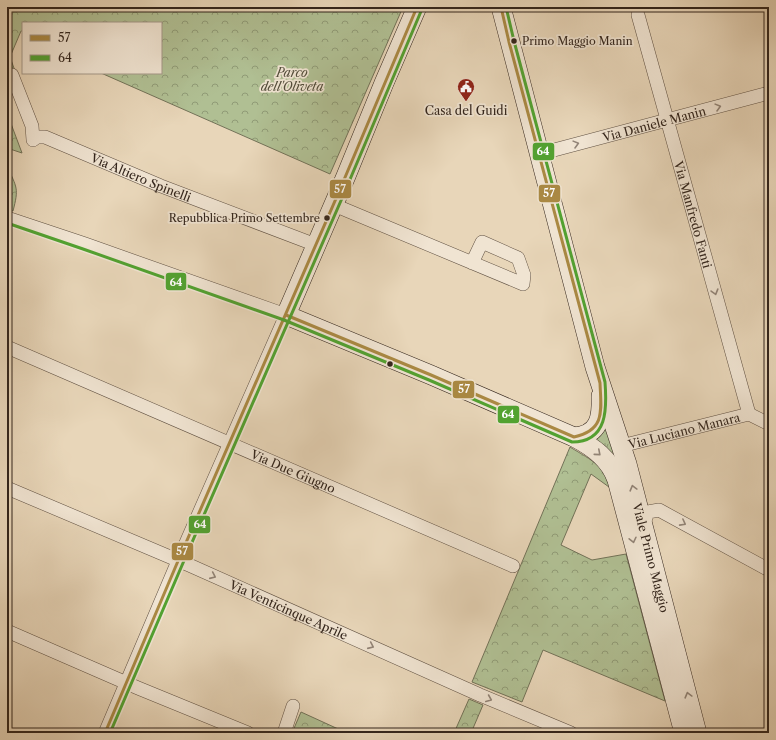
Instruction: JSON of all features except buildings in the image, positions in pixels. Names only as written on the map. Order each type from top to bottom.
[{"type":"main road","points":[[286,315],[417,7]]},
{"type":"main road","name":"Viale Primo Maggio","points":[[501,7],[538,154],[600,383],[621,446],[643,526],[697,733]]},
{"type":"main road","name":"Viale Primo Maggio","points":[[286,315],[431,375],[574,437],[598,452],[612,468],[616,476],[684,733]]},
{"type":"main road","name":"Viale Primo Maggio","points":[[574,437],[592,431],[597,426],[601,412],[600,383]]},
{"type":"street","name":"Via Manfredo Fanti","points":[[638,15],[749,414]]},
{"type":"street","name":"Via Altiero Spinelli","points":[[12,75],[32,126],[33,140],[37,137],[45,137],[161,186],[316,245]]},
{"type":"street","name":"Via Daniele Manin","points":[[538,154],[769,93]]},
{"type":"street","points":[[334,205],[472,263]]},
{"type":"street","points":[[7,218],[286,315],[178,561],[105,733]]},
{"type":"street","name":"Via Due Giugno","points":[[7,347],[513,566]]},
{"type":"street","name":"Via Luciano Manara","points":[[621,446],[749,414],[769,424]]},
{"type":"street","name":"Via Venticinque Aprile","points":[[7,488],[178,561],[480,695],[570,733]]},
{"type":"street","points":[[643,526],[648,512],[659,510],[769,570]]},
{"type":"street","points":[[7,631],[248,733]]},
{"type":"street","points":[[284,733],[293,706]]},
{"type":"green space","name":"Parco dell'Oliveta","points":[[7,7],[403,7],[330,174],[103,74],[162,74],[162,22],[22,22],[22,31],[10,57],[15,71],[7,73]]},
{"type":"green space","points":[[7,113],[22,153],[7,148]]},
{"type":"green space","points":[[7,166],[16,188],[13,211],[7,209]]},
{"type":"green space","points":[[607,421],[620,462],[592,442]]},
{"type":"green space","points":[[570,447],[601,468],[608,478],[609,487],[591,474],[561,545],[592,560],[626,554],[665,701],[543,650],[522,702],[472,682]]},
{"type":"green space","points":[[469,699],[483,705],[471,733],[454,733]]},
{"type":"green space","points":[[301,712],[347,733],[292,733]]},
{"type":"transit line","name":"57","points":[[105,733],[178,561],[338,194],[417,7]]},
{"type":"transit line","name":"57","points":[[286,315],[431,375],[574,437],[584,434],[597,424],[601,410],[600,383],[501,7]]},
{"type":"transit line","name":"64","points":[[7,223],[284,320],[429,380],[572,442],[584,440],[593,436],[599,430],[603,422],[606,402],[605,382],[506,7]]},
{"type":"transit line","name":"64","points":[[110,733],[343,196],[422,9]]},
{"type":"place","name":"Primo Maggio Manin","points":[[514,41]]},
{"type":"place","name":"Casa del Guidi","points":[[466,102]]},
{"type":"place","name":"Repubblica Primo Settembre","points":[[327,218]]}]
